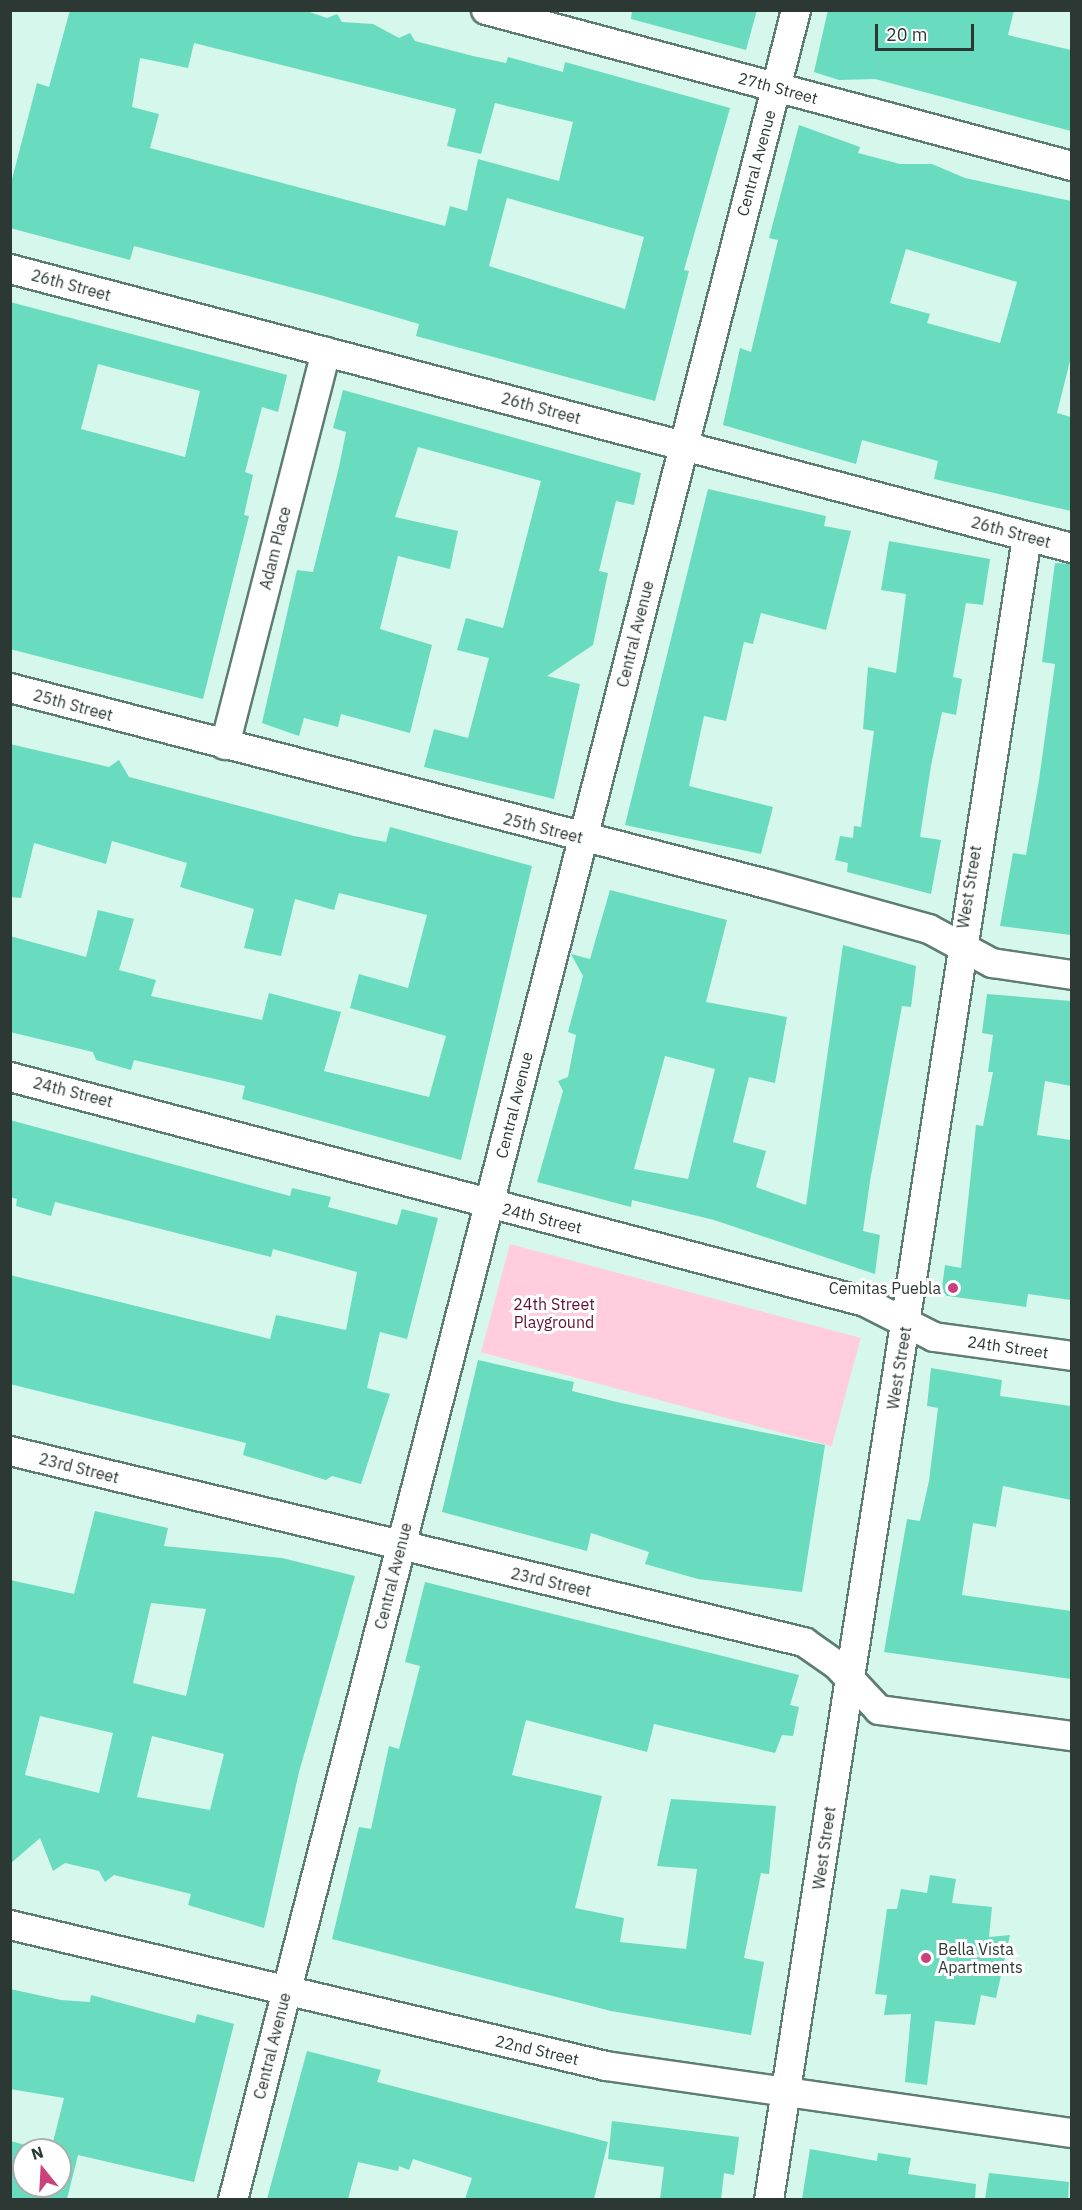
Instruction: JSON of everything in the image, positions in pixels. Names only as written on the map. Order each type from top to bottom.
[{"type":"street","name":"27th Street","points":[[486,10],[1071,166]]},
{"type":"street","name":"Central Avenue","points":[[233,2199],[796,10]]},
{"type":"street","name":"26th Street","points":[[10,269],[1071,548]]},
{"type":"street","name":"Adam Place","points":[[225,745],[326,352]]},
{"type":"street","name":"West Street","points":[[769,2199],[787,2096],[905,1327],[960,945],[1028,537]]},
{"type":"street","name":"25th Street","points":[[10,688],[897,920],[960,945],[992,963],[1071,975]]},
{"type":"street","name":"24th Street","points":[[10,1077],[866,1302],[905,1327],[934,1337],[1071,1356]]},
{"type":"street","name":"23rd Street","points":[[10,1451],[804,1642],[836,1664],[849,1681],[879,1710],[1071,1736]]},
{"type":"street","name":"22nd Street","points":[[10,1925],[606,2066],[787,2096],[1071,2133]]},
{"type":"green space","name":"24th Street Playground","points":[[510,1244],[861,1338],[832,1446],[481,1352]]},
{"type":"building","points":[[70,10],[304,10],[327,18],[337,14],[342,22],[373,24],[399,38],[410,33],[415,41],[506,63],[508,57],[563,72],[565,62],[730,108],[684,270],[689,271],[655,401],[416,336],[419,324],[324,296],[134,246],[130,260],[10,228],[10,187],[37,83],[49,87]],"holes":[[[194,43],[456,109],[447,146],[481,154],[495,103],[573,122],[559,181],[478,159],[467,211],[450,206],[445,226],[150,148],[159,114],[132,107],[140,58],[188,68]],[[507,198],[644,237],[625,309],[489,266]]]},
{"type":"building","points":[[632,10],[757,10],[746,50],[631,19]]},
{"type":"building","points":[[828,10],[1014,10],[1008,35],[1071,50],[1071,131],[875,79],[839,80],[814,72]]},
{"type":"building","points":[[799,125],[860,147],[858,153],[900,164],[932,164],[965,178],[1071,201],[1071,357],[1057,413],[1071,417],[1071,511],[934,479],[938,461],[862,440],[856,464],[723,425],[740,348],[751,352],[778,240],[769,238]],"holes":[[[906,249],[1017,282],[1000,343],[927,323],[930,314],[890,303]]]},
{"type":"building","points":[[10,302],[287,375],[278,412],[262,407],[245,472],[253,475],[244,515],[249,516],[203,699],[10,649]],"holes":[[[98,364],[200,391],[185,457],[81,429]]]},
{"type":"building","points":[[343,390],[641,473],[634,505],[616,501],[599,571],[608,573],[593,645],[547,676],[580,684],[554,799],[424,767],[434,729],[468,738],[489,658],[457,650],[466,618],[503,628],[541,481],[418,447],[395,517],[458,531],[450,569],[398,556],[380,629],[432,645],[410,733],[341,714],[338,727],[304,718],[299,736],[262,723],[297,570],[313,572],[339,467],[346,432],[333,428]]},
{"type":"building","points":[[708,489],[826,516],[824,526],[851,531],[826,630],[761,613],[753,644],[744,642],[726,721],[704,716],[689,786],[773,807],[761,854],[625,825]]},
{"type":"building","points":[[889,541],[990,559],[983,605],[966,603],[953,677],[962,679],[956,715],[942,712],[931,766],[920,837],[941,840],[931,894],[847,872],[848,863],[835,860],[840,836],[853,838],[854,826],[861,827],[874,731],[863,729],[868,667],[896,673],[906,594],[881,590]]},
{"type":"building","points":[[1055,563],[1071,564],[1071,935],[1000,926],[1013,853],[1026,855],[1039,780],[1055,664],[1042,662]]},
{"type":"building","points":[[10,744],[109,767],[119,760],[129,777],[354,836],[386,842],[390,827],[532,866],[461,1160],[242,1099],[245,1086],[134,1060],[131,1070],[96,1060],[93,1052],[10,1032],[10,936],[86,957],[98,910],[134,919],[119,970],[156,980],[151,996],[262,1020],[269,993],[341,1012],[324,1071],[429,1097],[446,1036],[350,1008],[359,974],[408,988],[427,915],[339,893],[334,910],[295,899],[281,956],[244,948],[254,909],[180,887],[187,863],[112,841],[106,864],[34,843],[21,898],[10,897]]},
{"type":"building","points":[[610,890],[727,920],[706,1002],[787,1017],[775,1083],[749,1077],[733,1142],[766,1151],[756,1187],[806,1205],[843,945],[916,966],[911,1007],[902,1006],[863,1231],[880,1235],[875,1274],[714,1220],[632,1200],[631,1207],[537,1182],[563,1091],[558,1081],[568,1077],[576,1035],[568,1032],[583,976],[571,954],[590,959]],"holes":[[[665,1056],[715,1069],[688,1179],[634,1169]]]},
{"type":"building","points":[[987,994],[1071,1001],[1071,1086],[1045,1081],[1037,1135],[1071,1140],[1071,1300],[1028,1294],[1026,1307],[941,1295],[945,1265],[961,1268],[976,1125],[983,1126],[993,1072],[988,1072],[993,1035],[982,1033]]},
{"type":"building","points":[[10,1120],[290,1196],[292,1188],[331,1197],[328,1207],[397,1225],[402,1209],[438,1218],[407,1339],[380,1332],[367,1388],[390,1394],[361,1484],[332,1476],[326,1480],[243,1455],[246,1443],[10,1384],[10,1275],[270,1339],[276,1315],[346,1330],[357,1272],[273,1249],[271,1257],[55,1202],[51,1216],[16,1206],[17,1199],[10,1197]]},
{"type":"building","points":[[478,1360],[574,1382],[572,1391],[825,1445],[802,1592],[698,1579],[645,1564],[649,1552],[591,1533],[587,1551],[442,1512]]},
{"type":"building","points":[[931,1368],[1002,1380],[1000,1396],[1071,1406],[1071,1500],[1003,1486],[996,1527],[973,1523],[962,1595],[1071,1611],[1071,1679],[884,1652],[907,1519],[920,1521],[929,1481],[938,1408],[927,1406]]},
{"type":"building","points":[[95,1511],[168,1528],[164,1546],[282,1558],[355,1576],[299,1772],[264,1928],[188,1905],[191,1894],[114,1875],[105,1882],[99,1871],[65,1863],[53,1871],[40,1838],[10,1864],[10,1580],[74,1594]],"holes":[[[151,1603],[206,1609],[186,1696],[133,1683]],[[40,1716],[113,1733],[99,1793],[25,1775]],[[152,1736],[224,1754],[210,1810],[137,1797]]]},
{"type":"building","points":[[425,1582],[799,1675],[790,1705],[799,1707],[793,1736],[782,1735],[775,1753],[654,1724],[647,1752],[526,1720],[512,1775],[602,1796],[575,1908],[624,1918],[620,1942],[686,1949],[697,1869],[657,1866],[671,1799],[776,1806],[769,1874],[761,1873],[744,1958],[764,1962],[751,2035],[611,2011],[332,1939],[359,1827],[371,1829],[389,1746],[399,1749],[420,1666],[405,1662]]},
{"type":"building","name":"Bella Vista Apartments","points":[[930,1875],[956,1879],[952,1903],[992,1907],[989,1937],[1010,1935],[996,1998],[981,1995],[975,2025],[935,2021],[927,2085],[905,2082],[911,2014],[884,2015],[887,1995],[875,1994],[887,1909],[897,1909],[901,1889],[927,1893]]},
{"type":"building","points":[[10,1989],[61,2000],[90,2002],[91,1995],[195,2023],[197,2014],[234,2024],[194,2182],[78,2155],[72,2179],[72,2138],[54,2138],[64,2098],[10,2089]]},
{"type":"building","points":[[307,2051],[381,2070],[377,2082],[608,2142],[594,2199],[465,2199],[472,2178],[413,2159],[409,2170],[399,2166],[398,2171],[358,2162],[348,2199],[267,2199]]},
{"type":"building","points":[[612,2121],[739,2137],[734,2175],[724,2173],[721,2199],[660,2199],[664,2167],[608,2159]]},
{"type":"building","points":[[10,2141],[12,2142],[12,2198],[67,2199],[10,2199]]},
{"type":"building","points":[[810,2149],[877,2161],[878,2153],[911,2158],[908,2174],[976,2184],[975,2199],[802,2199]]},
{"type":"building","points":[[989,2173],[1069,2182],[1068,2199],[985,2199]]},
{"type":"place","name":"Cemitas Puebla","points":[[953,1288]]},
{"type":"place","name":"Bella Vista Apartments","points":[[926,1958]]}]
